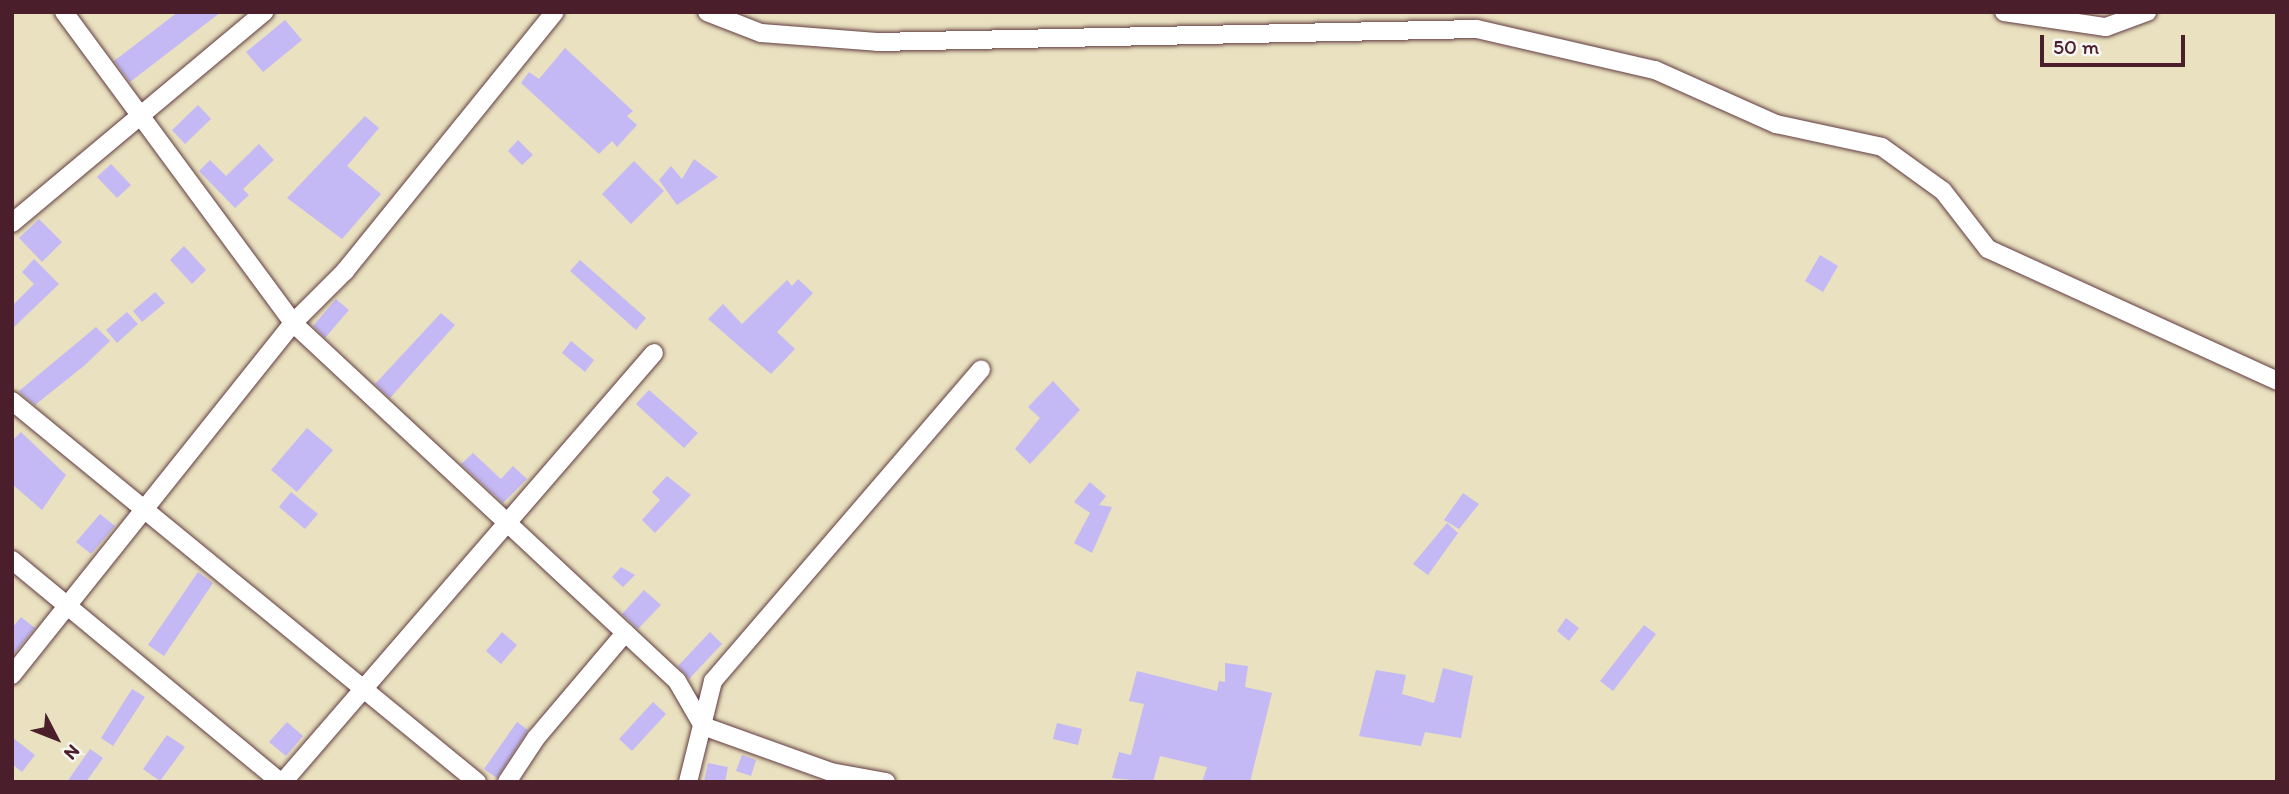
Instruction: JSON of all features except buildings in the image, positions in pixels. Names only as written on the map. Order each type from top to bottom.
[{"type":"street","points":[[64,12],[141,112],[293,323],[507,526],[677,681],[703,726],[831,772],[886,782]]},
{"type":"street","points":[[12,223],[141,112],[264,12]]},
{"type":"street","points":[[12,675],[70,607],[293,323],[345,271],[555,12]]},
{"type":"street","points":[[707,12],[761,33],[877,42],[1476,29],[1655,70],[1776,124],[1882,147],[1943,191],[1988,249],[2277,381]]},
{"type":"street","points":[[2004,12],[2106,27],[2147,12]]},
{"type":"street","points":[[12,559],[282,782],[369,688],[654,353]]},
{"type":"street","points":[[688,782],[713,681],[981,369]]},
{"type":"street","points":[[12,401],[369,688],[477,782]]},
{"type":"street","points":[[507,782],[536,738],[625,633]]}]
